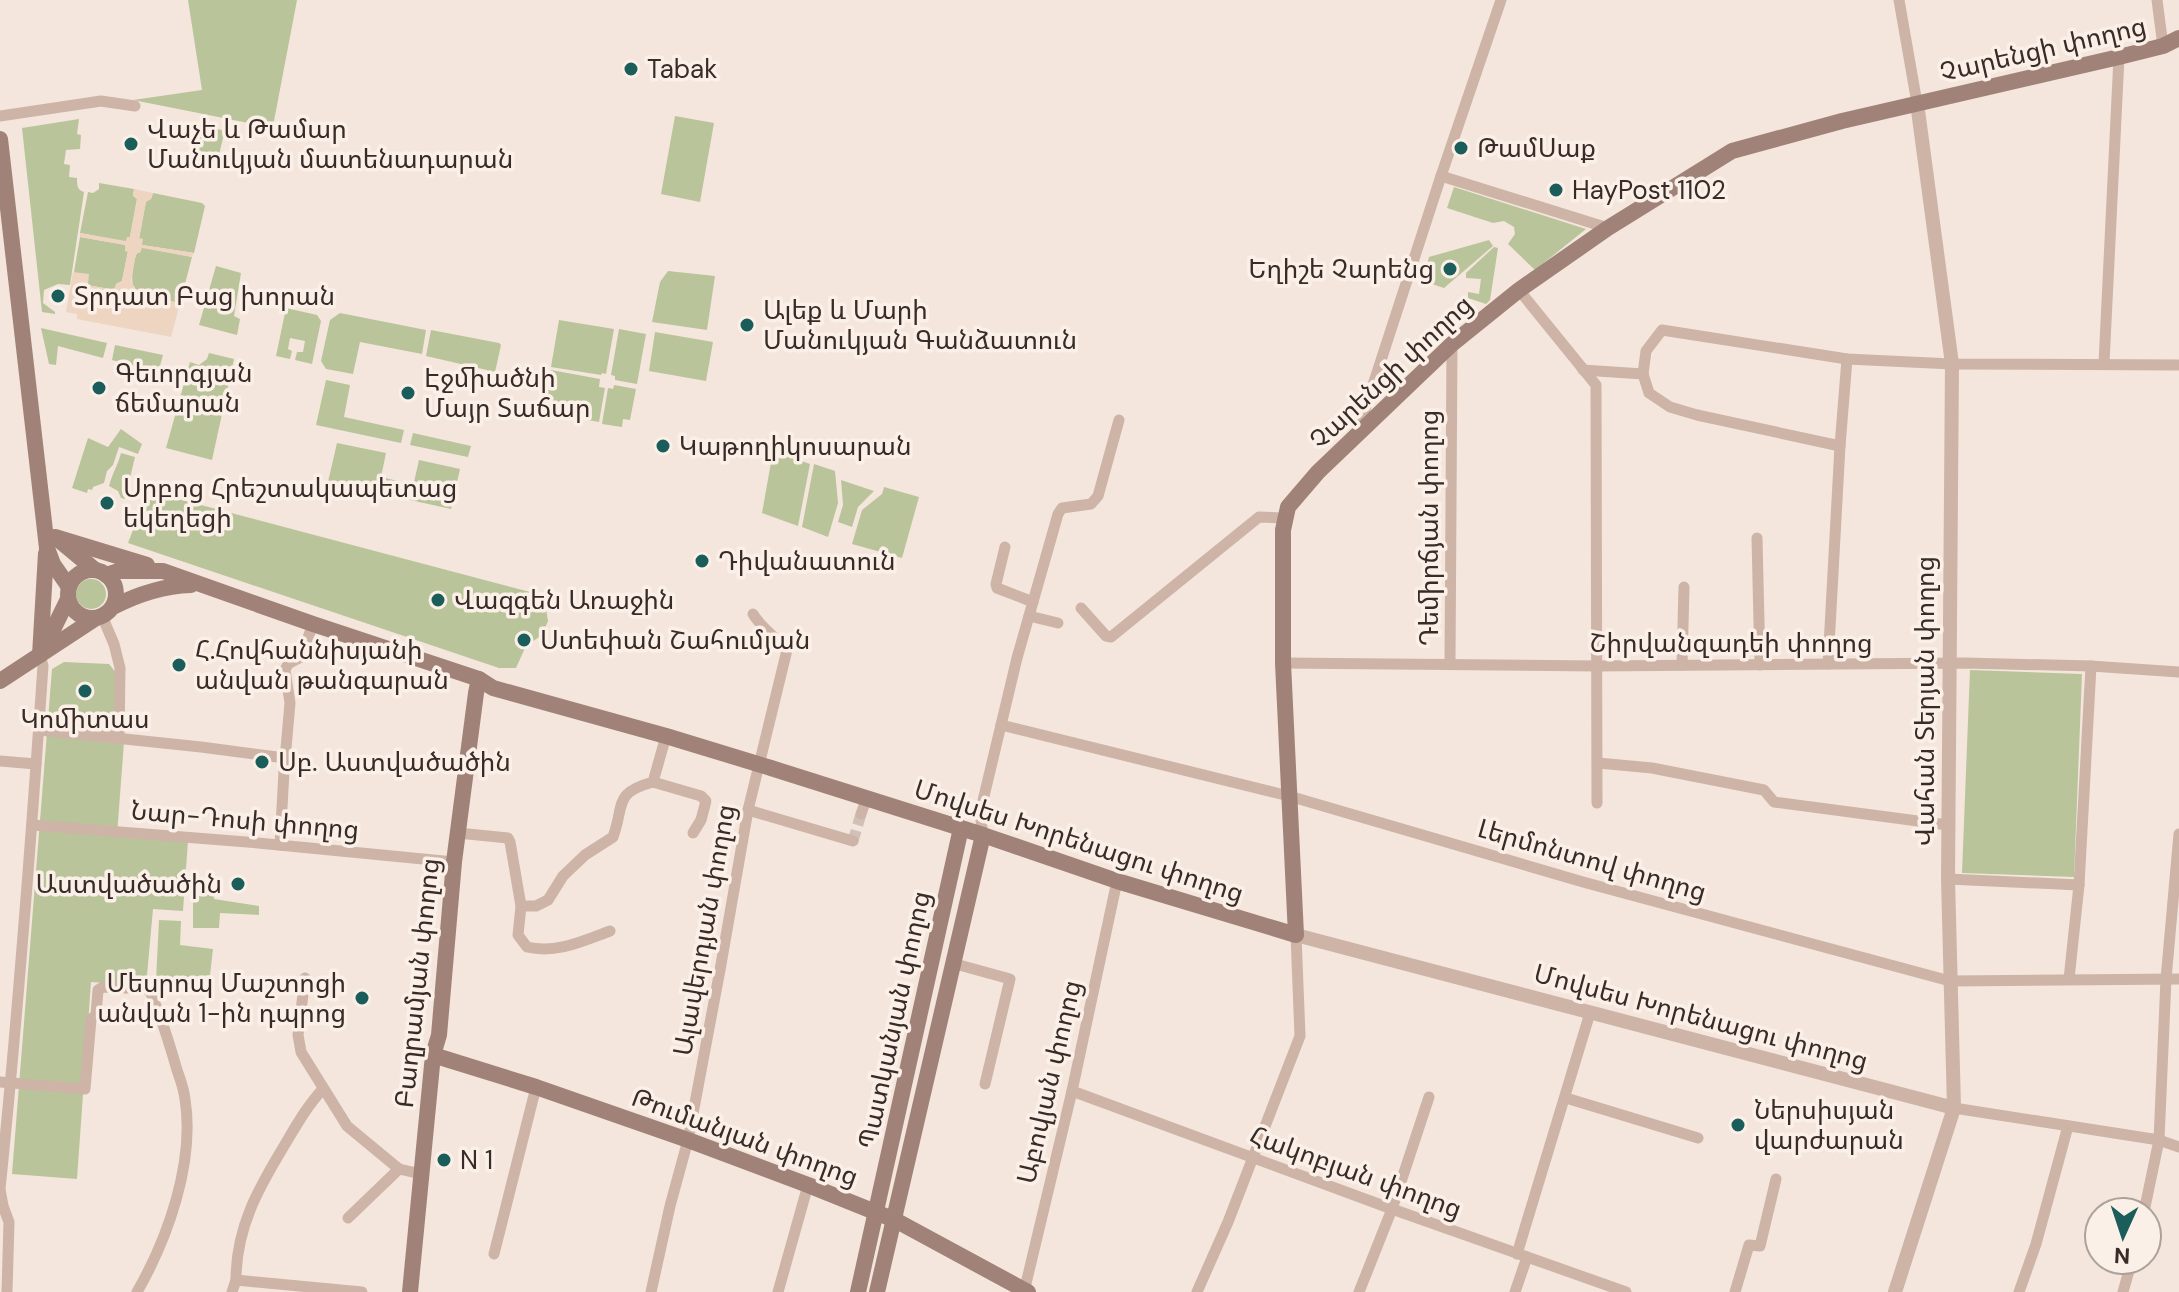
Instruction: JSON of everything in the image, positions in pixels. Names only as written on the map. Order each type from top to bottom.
[{"type":"main road","name":"Չարենցի փողոց","points":[[1284,518],[1288,507],[1318,472],[1452,344],[1519,290],[1608,228],[1732,151],[1842,121],[2163,46],[2179,38]]},
{"type":"main road","points":[[0,139],[49,536],[53,564],[75,612],[88,618],[104,614],[116,600],[115,586],[49,536]]},
{"type":"main road","points":[[1284,518],[1283,663],[1296,935]]},
{"type":"main road","points":[[49,536],[163,571]]},
{"type":"main road","points":[[40,655],[49,536]]},
{"type":"main road","name":"Մովսես Խորենացու փողոց","points":[[100,573],[163,571],[479,679],[493,688],[867,797],[1117,881],[1296,935]]},
{"type":"main road","points":[[40,655],[79,574],[100,573]]},
{"type":"main road","name":"Մովսես Խորենացու փողոց","points":[[0,681],[140,593],[175,585],[201,584]]},
{"type":"main road","name":"Բաղրամյան փողոց","points":[[410,1292],[433,1055],[439,1035],[454,862],[479,679]]},
{"type":"main road","name":"Պատկանյան փողոց","points":[[858,1292],[961,828]]},
{"type":"main road","name":"Պատկանյան փողոց","points":[[877,1292],[983,835]]},
{"type":"main road","name":"Թումանյան փողոց","points":[[433,1055],[688,1140],[876,1212],[1025,1291]]},
{"type":"street","points":[[1357,433],[1501,0]]},
{"type":"street","name":"Չարենցի փողոց","points":[[1899,0],[1917,103]]},
{"type":"street","points":[[2157,0],[2163,46]]},
{"type":"street","points":[[2104,363],[2119,57]]},
{"type":"street","points":[[0,116],[101,101],[135,106]]},
{"type":"street","name":"Վահան Տերյան փողոց","points":[[1895,1292],[1954,1108],[1948,879],[1952,364],[1917,103]]},
{"type":"street","points":[[1441,176],[1608,228]]},
{"type":"street","points":[[1519,290],[1596,385],[1597,803]]},
{"type":"street","points":[[1840,446],[1670,407],[1649,393],[1643,374],[1646,351],[1662,330],[1847,359],[1952,364],[2179,365]]},
{"type":"street","name":"Դեմիրճյան փողոց","points":[[1450,664],[1452,344]]},
{"type":"street","points":[[1828,664],[1847,359]]},
{"type":"street","points":[[1583,370],[1643,374]]},
{"type":"street","name":"Պատկանյան փողոց","points":[[983,835],[980,813],[1058,514],[1062,508],[1091,504],[1098,496],[1119,420]]},
{"type":"street","points":[[1081,608],[1106,636],[1111,637],[1259,517],[1284,518]]},
{"type":"street","points":[[1757,538],[1760,665]]},
{"type":"street","points":[[1005,547],[997,588],[1033,602]]},
{"type":"street","points":[[1682,665],[1684,587]]},
{"type":"street","points":[[104,614],[120,668],[119,738]]},
{"type":"street","name":"Ալավերդյան փողոց","points":[[651,1292],[688,1140],[748,810],[787,650],[761,627],[753,614]]},
{"type":"street","points":[[1029,616],[1058,623]]},
{"type":"street","points":[[280,845],[290,703],[285,670],[288,664],[301,657],[313,624]]},
{"type":"street","points":[[7,1292],[5,1222],[0,1189],[6,1082],[32,825],[43,666],[40,655]]},
{"type":"street","name":"Շիրվանզադեի փողոց","points":[[1283,663],[1597,666],[1949,664],[2091,666],[2179,672]]},
{"type":"street","points":[[2069,979],[2079,885],[2091,666]]},
{"type":"street","name":"Լերմոնտով փողոց","points":[[1001,725],[1289,796],[1583,882],[1950,981],[2173,979]]},
{"type":"street","points":[[39,730],[285,758]]},
{"type":"street","points":[[653,782],[666,736]]},
{"type":"street","points":[[0,761],[36,764]]},
{"type":"street","points":[[1598,763],[1652,768],[1764,790],[1774,802],[1948,825]]},
{"type":"street","points":[[521,906],[536,906],[548,900],[563,876],[585,855],[613,837],[623,798],[638,786],[653,782],[701,796],[706,801],[701,820],[693,833]]},
{"type":"street","points":[[861,814],[867,797]]},
{"type":"street","points":[[748,810],[853,841]]},
{"type":"street","points":[[961,828],[980,813]]},
{"type":"street","name":"Նար-Դոսի փողոց","points":[[32,825],[454,862]]},
{"type":"street","points":[[458,833],[508,838],[521,906],[518,935],[527,947],[541,950],[566,947],[610,931]]},
{"type":"street","points":[[2147,1196],[2159,1140],[2173,979],[2179,834]]},
{"type":"street","points":[[1948,879],[2079,885]]},
{"type":"street","name":"Աբովյան փողոց","points":[[1025,1291],[1117,881]]},
{"type":"street","points":[[1197,1292],[1228,1222],[1300,1036],[1296,935]]},
{"type":"street","name":"Մովսես Խորենացու փողոց","points":[[1296,935],[1954,1108]]},
{"type":"street","points":[[952,963],[1010,979],[985,1084]]},
{"type":"street","points":[[305,978],[298,1035],[301,1052],[347,1126],[399,1169],[421,1174]]},
{"type":"street","points":[[6,1082],[85,1089],[91,1019],[96,1015],[97,993],[103,987],[149,989],[164,1024],[185,1098],[188,1133],[170,1218],[137,1292]]},
{"type":"street","points":[[1515,1292],[1522,1256],[1590,1013]]},
{"type":"street","points":[[494,1254],[536,1087]]},
{"type":"street","points":[[323,1089],[310,1104],[258,1189],[245,1223],[234,1286],[362,1292]]},
{"type":"street","name":"Հակոբյան փողոց","points":[[1072,1091],[1626,1292]]},
{"type":"street","points":[[1359,1292],[1392,1209],[1429,1097]]},
{"type":"street","points":[[1566,1098],[1698,1138]]},
{"type":"street","points":[[1954,1108],[2159,1140],[2179,1147]]},
{"type":"street","points":[[2019,1292],[2036,1244],[2068,1126]]},
{"type":"street","points":[[348,1218],[399,1169]]},
{"type":"street","points":[[1735,1292],[1749,1245],[1760,1246],[1776,1179]]},
{"type":"street","points":[[778,1292],[808,1185]]},
{"type":"green space","points":[[188,0],[297,0],[274,121],[268,127],[133,100],[202,90]]},
{"type":"green space","points":[[675,116],[714,123],[700,202],[661,194]]},
{"type":"green space","points":[[79,119],[77,134],[81,135],[80,149],[66,150],[64,164],[70,165],[69,177],[77,178],[78,187],[84,192],[70,285],[58,284],[44,290],[43,303],[55,314],[42,312],[22,128]]},
{"type":"green space","points":[[190,125],[222,130],[224,134],[217,163],[191,160],[194,136],[189,134]]},
{"type":"green space","points":[[99,183],[134,189],[133,195],[137,199],[130,237],[126,242],[80,233],[88,192],[99,189]]},
{"type":"green space","points":[[1454,187],[1586,229],[1535,270],[1508,244],[1515,234],[1514,227],[1504,221],[1493,223],[1447,208]]},
{"type":"green space","points":[[153,193],[205,206],[194,253],[142,245],[139,239],[146,201],[151,199]]},
{"type":"green space","points":[[80,237],[126,245],[128,251],[122,281],[116,284],[115,290],[87,285],[74,272]]},
{"type":"green space","points":[[1489,240],[1493,246],[1444,288],[1423,281],[1429,257]]},
{"type":"green space","points":[[141,247],[192,257],[180,303],[134,294],[133,270]]},
{"type":"green space","points":[[1494,247],[1498,248],[1490,300],[1486,304],[1468,298],[1468,292],[1479,294],[1481,279],[1466,278],[1466,273]]},
{"type":"green space","points":[[216,266],[241,273],[234,316],[240,319],[237,335],[199,325]]},
{"type":"green space","points":[[668,271],[715,276],[707,330],[652,322],[660,282]]},
{"type":"green space","points":[[286,308],[317,315],[321,321],[312,364],[295,360],[297,352],[303,352],[305,341],[290,338],[290,359],[276,356]]},
{"type":"green space","points":[[340,313],[426,330],[422,354],[360,342],[353,374],[326,369],[321,361],[330,320]]},
{"type":"green space","points":[[559,320],[614,329],[606,374],[551,367]]},
{"type":"green space","points":[[41,328],[107,343],[103,358],[58,346],[56,365],[49,364]]},
{"type":"green space","points":[[619,329],[646,334],[637,384],[615,380],[615,376],[611,375]]},
{"type":"green space","points":[[431,330],[499,343],[494,377],[486,376],[487,370],[426,356]]},
{"type":"green space","points":[[655,332],[713,342],[706,381],[649,371]]},
{"type":"green space","points":[[115,345],[163,355],[158,373],[112,360]]},
{"type":"green space","points":[[209,353],[234,359],[212,460],[166,448],[190,362],[199,365]]},
{"type":"green space","points":[[551,370],[600,379],[599,387],[605,388],[599,422],[549,413],[549,408],[544,407]]},
{"type":"green space","points":[[326,380],[350,385],[344,417],[404,430],[401,443],[316,425]]},
{"type":"green space","points":[[614,385],[636,389],[630,420],[623,419],[622,427],[602,424],[608,388],[613,389]]},
{"type":"green space","points":[[121,429],[142,444],[138,454],[119,447],[104,483],[88,489],[87,493],[72,488],[88,438],[108,447]]},
{"type":"green space","points":[[413,433],[471,446],[468,457],[410,445]]},
{"type":"green space","points":[[337,443],[386,453],[381,477],[406,483],[402,499],[328,482]]},
{"type":"green space","points":[[773,451],[810,464],[798,526],[762,513]]},
{"type":"green space","points":[[121,453],[135,457],[125,499],[109,486]]},
{"type":"green space","points":[[419,460],[460,469],[451,509],[410,500]]},
{"type":"green space","points":[[814,464],[835,471],[838,503],[828,537],[802,527]]},
{"type":"green space","points":[[841,480],[874,491],[858,507],[852,527],[838,522],[843,505]]},
{"type":"green space","points":[[884,487],[919,497],[902,558],[852,544],[862,510],[882,494]]},
{"type":"green space","points":[[148,491],[534,593],[546,609],[548,621],[542,635],[526,646],[516,668],[499,668],[128,543]]},
{"type":"green space","points":[[91,579],[102,583],[106,594],[102,605],[91,609],[80,605],[76,594],[80,583]]},
{"type":"green space","points":[[64,662],[109,664],[117,674],[124,742],[117,835],[188,841],[183,911],[153,909],[146,986],[91,982],[77,1179],[12,1174],[52,669]]},
{"type":"green space","points":[[1970,670],[2082,674],[2074,877],[1962,873]]},
{"type":"green space","points":[[193,889],[215,891],[214,899],[259,906],[259,915],[220,913],[219,928],[193,928]]},
{"type":"green space","points":[[159,920],[181,921],[180,945],[213,949],[210,975],[156,981]]},
{"type":"shaded area","points":[[134,189],[153,193],[146,202],[139,238],[143,239],[142,245],[194,253],[192,257],[142,248],[140,253],[136,253],[131,282],[135,287],[134,294],[180,303],[171,337],[77,319],[77,314],[66,312],[73,272],[89,274],[88,285],[114,290],[116,284],[122,281],[128,252],[125,245],[80,237],[80,233],[126,241],[130,237],[137,199],[133,196]]},
{"type":"tunnel","points":[[853,841],[861,814]]},
{"type":"place","name":"Tabak","points":[[631,69]]},
{"type":"place","name":"Վաչե և Թամար Մանուկյան մատենադարան","points":[[131,144]]},
{"type":"place","name":"ԹամՍաք","points":[[1461,148]]},
{"type":"place","name":"HayPost 1102","points":[[1556,190]]},
{"type":"place","name":"Եղիշե Չարենց","points":[[1450,269]]},
{"type":"place","name":"Տրդատ Բաց խորան","points":[[58,296]]},
{"type":"place","name":"Ալեք և Մարի Մանուկյան Գանձատուն","points":[[747,325]]},
{"type":"place","name":"Գեւորգյան ճեմարան","points":[[99,388]]},
{"type":"place","name":"Էջմիածնի Մայր Տաճար","points":[[408,393]]},
{"type":"place","name":"Կաթողիկոսարան","points":[[663,446]]},
{"type":"place","name":"Սրբոց Հրեշտակապետաց եկեղեցի","points":[[107,503]]},
{"type":"place","name":"Դիվանատուն","points":[[702,561]]},
{"type":"place","name":"Վազգեն Առաջին","points":[[438,600]]},
{"type":"place","name":"Ստեփան Շահումյան","points":[[524,640]]},
{"type":"place","name":"Հ.Հովհաննիսյանի անվան թանգարան","points":[[179,665]]},
{"type":"place","name":"Կոմիտաս","points":[[85,691]]},
{"type":"place","name":"Սբ. Աստվածածին","points":[[262,762]]},
{"type":"place","name":"Աստվածածին","points":[[238,884]]},
{"type":"place","name":"Մեսրոպ Մաշտոցի անվան 1-ին դպրոց","points":[[362,998]]},
{"type":"place","name":"Ներսիսյան վարժարան","points":[[1738,1125]]},
{"type":"place","name":"N 1","points":[[444,1160]]}]
